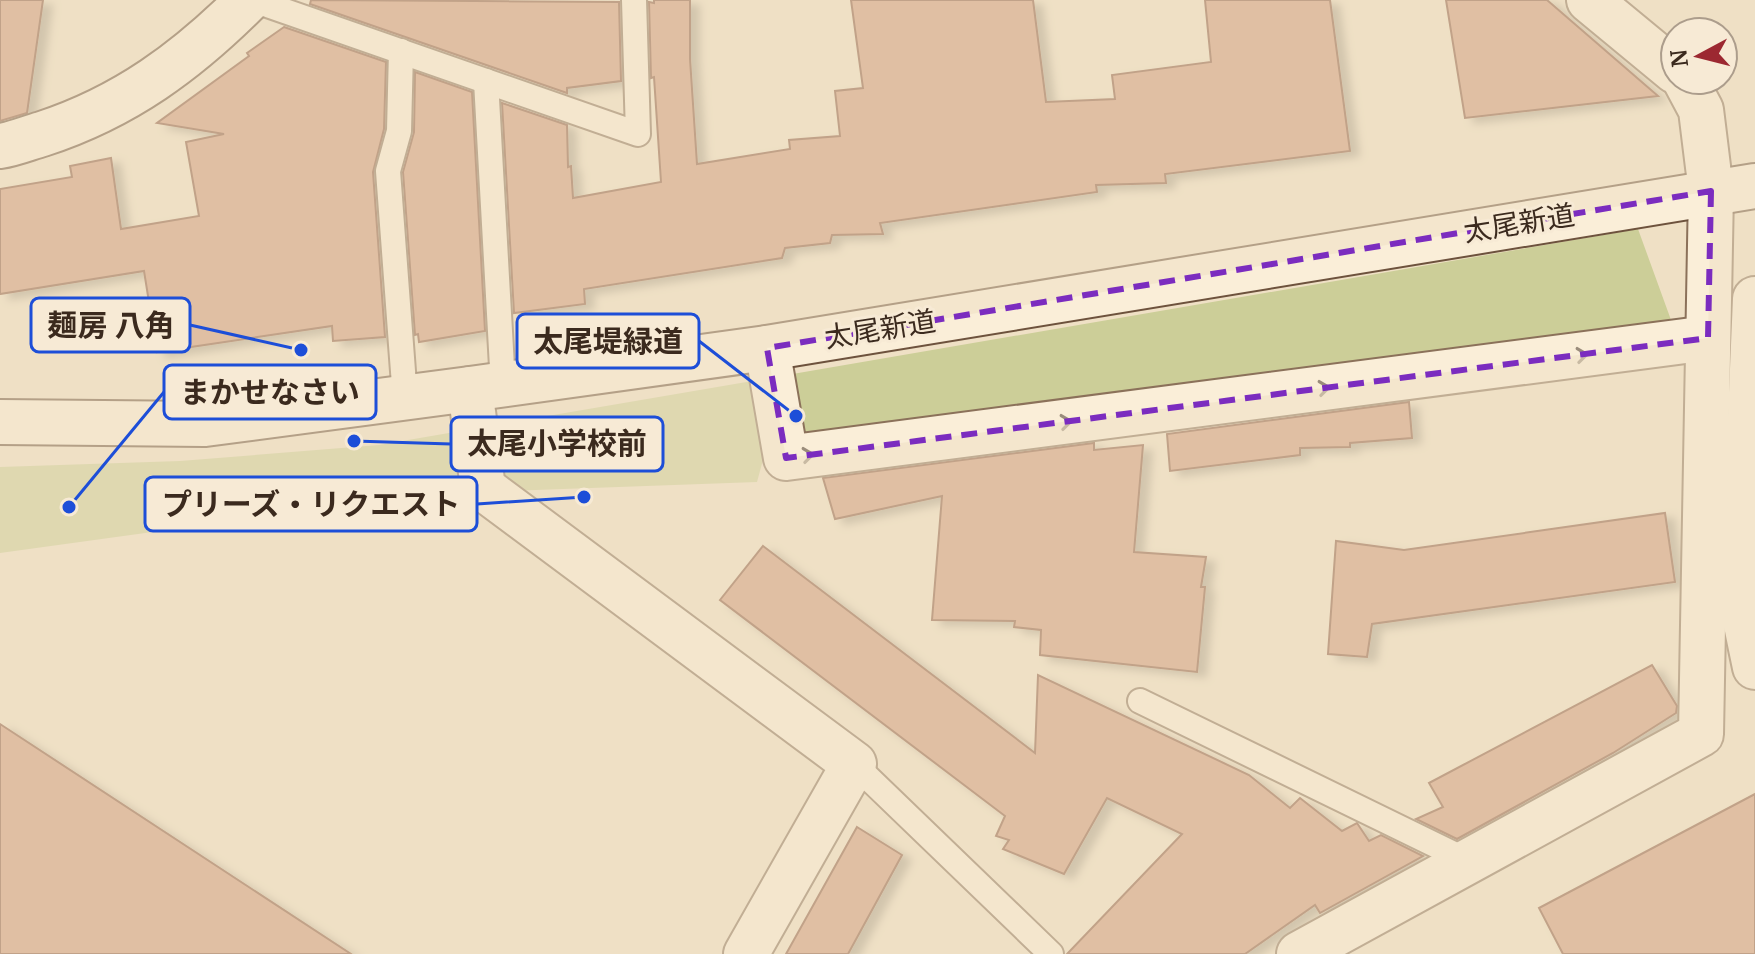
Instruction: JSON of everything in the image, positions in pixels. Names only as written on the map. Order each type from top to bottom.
[{"type":"street","points":[[0,146],[76,123],[143,89],[209,39],[251,0]]},
{"type":"street","points":[[1589,0],[1659,58]]},
{"type":"street","points":[[1299,954],[1701,734],[1711,191],[1701,110],[1694,96]]},
{"type":"street","name":"太尾新道","points":[[0,422],[205,424],[405,398],[767,348],[1755,186]]},
{"type":"street","points":[[1755,299],[1742,605],[1755,667]]},
{"type":"street","points":[[767,348],[786,458],[1708,338]]},
{"type":"street","points":[[486,387],[483,488],[854,764],[746,954]]},
{"type":"lane","points":[[251,0],[638,134],[634,0]]},
{"type":"lane","points":[[401,51],[399,131],[388,171],[405,398]]},
{"type":"lane","points":[[486,81],[486,387]]},
{"type":"lane","points":[[1140,701],[1468,861]]},
{"type":"lane","points":[[854,764],[1051,954]]},
{"type":"highlighted area","points":[[1711,191],[1708,338],[786,458],[767,348]]},
{"type":"green space","points":[[1638,229],[1671,320],[764,456],[757,482],[427,494],[0,553],[0,467],[180,461],[379,445]]},
{"type":"building","points":[[0,0],[43,0],[27,113],[0,121]]},
{"type":"building","points":[[311,0],[619,2],[621,81],[567,88],[567,93],[310,4]]},
{"type":"building","points":[[654,0],[690,0],[690,59],[697,164],[790,149],[789,140],[840,136],[835,91],[863,88],[851,0],[1033,0],[1046,102],[1115,99],[1112,75],[1211,62],[1205,0],[1330,0],[1350,151],[1165,174],[1166,183],[1096,185],[1097,192],[880,223],[883,234],[832,235],[830,243],[785,248],[782,258],[584,289],[585,304],[514,313],[502,103],[567,125],[568,167],[571,166],[573,198],[661,182],[654,77],[651,78],[649,2],[654,3]]},
{"type":"building","points":[[1446,0],[1547,0],[1658,96],[1465,118]]},
{"type":"building","points":[[284,27],[386,62],[384,129],[373,172],[385,337],[333,341],[332,326],[157,352],[144,271],[0,294],[0,189],[72,177],[70,166],[111,158],[121,229],[199,216],[186,142],[224,134],[157,123]]},
{"type":"building","points":[[415,72],[472,92],[485,331],[419,342],[418,334],[415,335],[403,172],[414,132]]},
{"type":"building","points":[[1409,402],[1412,438],[1350,443],[1350,447],[1300,448],[1300,455],[1170,471],[1167,434]]},
{"type":"building","points":[[1094,443],[1094,450],[1143,445],[1134,552],[1206,557],[1201,587],[1205,587],[1197,672],[1040,655],[1041,630],[1014,627],[1015,621],[932,620],[942,496],[835,519],[823,478]]},
{"type":"building","points":[[1665,513],[1675,582],[1372,624],[1367,657],[1328,654],[1336,541],[1404,550]]},
{"type":"building","points":[[763,546],[1035,753],[1038,675],[1249,775],[1290,808],[1300,798],[1342,831],[1357,823],[1369,841],[1381,835],[1423,856],[1320,913],[1315,905],[1245,954],[1067,954],[1182,834],[1107,798],[1064,874],[1003,849],[1009,840],[996,836],[1005,816],[720,600]]},
{"type":"building","points":[[1652,665],[1677,706],[1676,713],[1613,753],[1457,839],[1416,819],[1443,807],[1429,783]]},
{"type":"building","points":[[0,724],[351,954],[0,954]]},
{"type":"building","points":[[1755,794],[1755,954],[1563,954],[1539,908]]},
{"type":"building","points":[[857,827],[902,855],[848,954],[786,954]]},
{"type":"place","name":"麺房 八角","points":[[301,350]]},
{"type":"place","name":"太尾堤緑道","points":[[796,416]]},
{"type":"place","name":"太尾小学校前","points":[[354,441]]},
{"type":"place","name":"プリーズ・リクエスト","points":[[584,497]]},
{"type":"place","name":"まかせなさい","points":[[69,507]]}]
